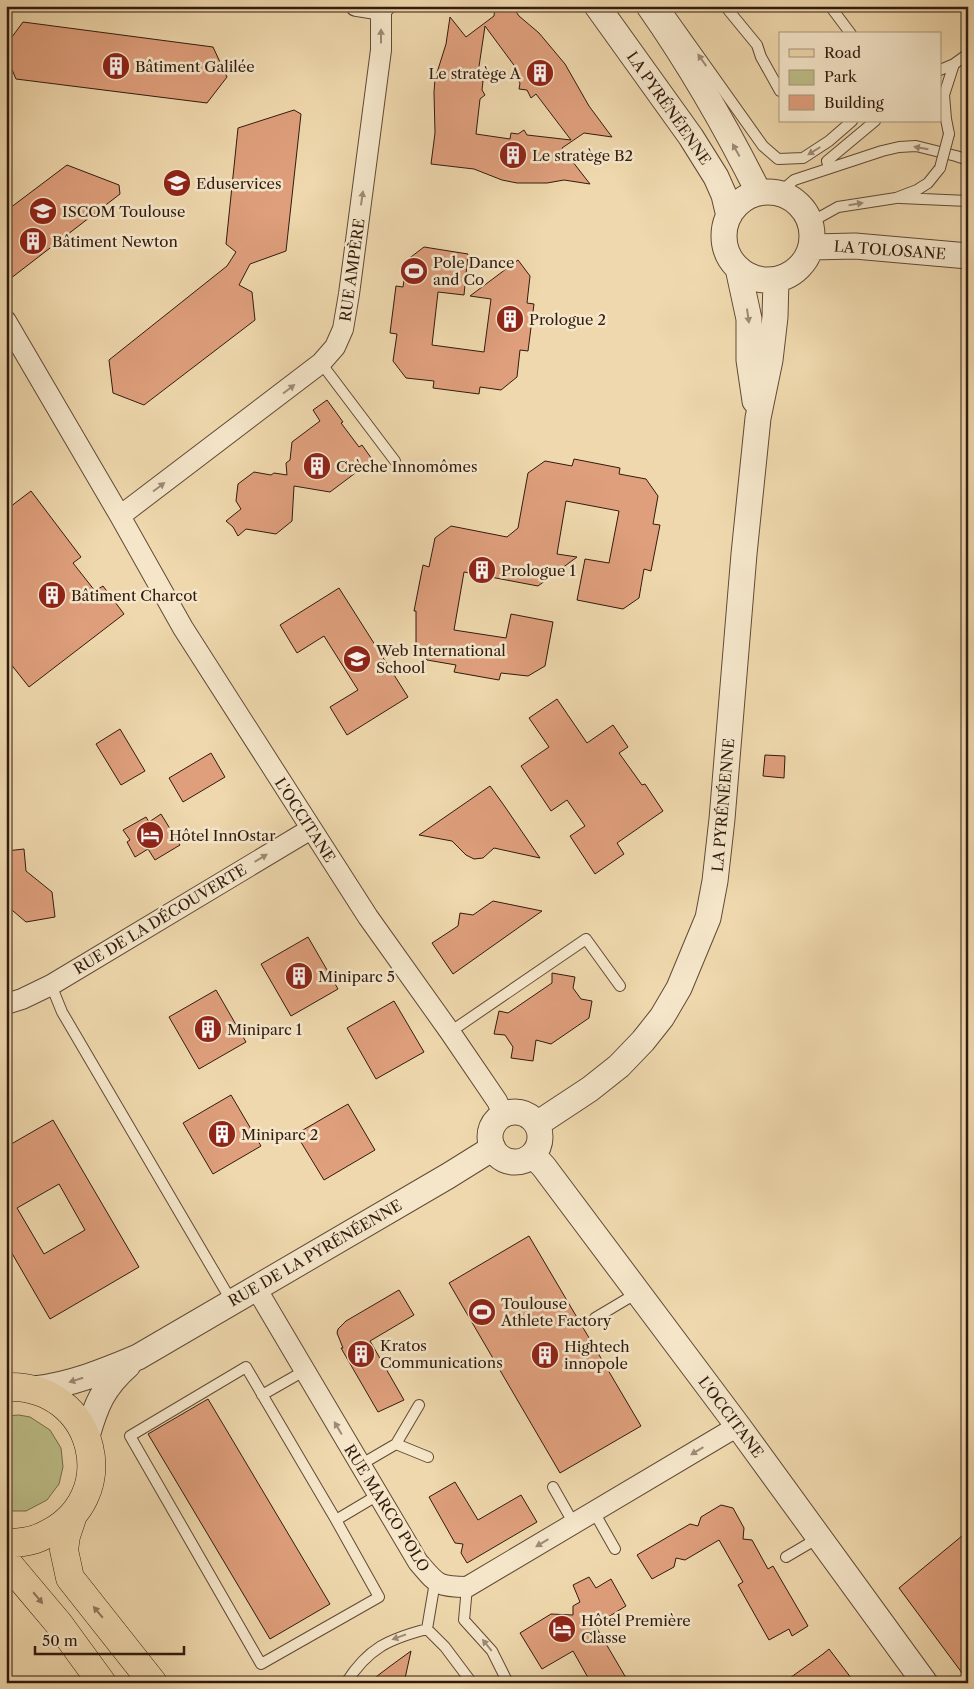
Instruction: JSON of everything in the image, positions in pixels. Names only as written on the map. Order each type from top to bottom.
[{"type":"main road","points":[[6,1387],[18,1386],[34,1389],[56,1399],[75,1415],[87,1436],[92,1457],[91,1478],[85,1498],[73,1515],[56,1531],[34,1540],[6,1542]]},
{"type":"main road","points":[[73,1515],[66,1536],[64,1550],[70,1578],[153,1683]]},
{"type":"main road","points":[[6,1561],[59,1624],[102,1683]]},
{"type":"street","points":[[356,6],[383,8]]},
{"type":"street","name":"LA PYRÉNÉENNE","points":[[597,6],[691,137],[716,177],[724,194],[729,216]]},
{"type":"street","points":[[649,6],[680,50],[769,193]]},
{"type":"street","name":"RUE AMPÈRE","points":[[120,516],[321,363],[335,347],[344,329],[381,50],[383,8]]},
{"type":"street","points":[[769,193],[793,199],[804,209],[811,222],[813,234],[812,247],[800,266],[776,280],[762,280],[750,276],[738,268],[731,260],[725,244],[725,226],[737,205],[747,198],[769,193]]},
{"type":"street","name":"LA TOLOSANE","points":[[812,247],[855,246],[968,256]]},
{"type":"street","points":[[738,268],[749,319],[749,360],[758,418]]},
{"type":"street","points":[[758,418],[770,360],[775,317],[776,280]]},
{"type":"street","name":"L'OCCITANE","points":[[6,322],[120,516],[183,628],[307,818],[368,917],[450,1032],[497,1101],[503,1114]]},
{"type":"street","name":"LA PYRÉNÉENNE","points":[[537,1124],[590,1089],[619,1066],[643,1041],[662,1017],[679,988],[708,918],[716,881],[744,554],[758,418]]},
{"type":"street","name":"RUE DE LA DÉCOUVERTE","points":[[6,1004],[22,999],[51,985],[307,818]]},
{"type":"street","points":[[518,1111],[526,1113],[537,1124],[541,1140],[533,1155],[526,1160],[511,1162],[497,1155],[490,1141],[492,1125],[503,1114],[518,1111]]},
{"type":"street","name":"RUE DE LA PYRÉNÉENNE","points":[[34,1389],[56,1387],[109,1370],[138,1357],[493,1148]]},
{"type":"street","name":"L'OCCITANE","points":[[533,1155],[544,1167],[738,1426],[926,1683]]},
{"type":"street","name":"RUE MARCO POLO","points":[[256,1288],[418,1562],[435,1582],[449,1587],[467,1587]]},
{"type":"street","name":"RUE DE LA PYRÉNÉENNE","points":[[87,1436],[92,1416],[108,1385],[138,1357]]},
{"type":"street","points":[[467,1587],[738,1426]]},
{"type":"lane","points":[[664,6],[763,146],[778,159],[803,158],[829,141],[851,122]]},
{"type":"lane","points":[[726,6],[757,45],[761,57],[779,89]]},
{"type":"lane","points":[[830,6],[850,32]]},
{"type":"lane","points":[[942,69],[954,64],[968,54]]},
{"type":"lane","points":[[896,198],[917,190],[928,183],[940,168],[949,134],[944,95],[954,64]]},
{"type":"lane","points":[[829,168],[827,161],[874,122]]},
{"type":"lane","points":[[769,193],[794,180],[899,147],[916,146],[968,160]]},
{"type":"lane","points":[[811,222],[838,207],[896,198],[968,201]]},
{"type":"lane","points":[[321,363],[395,462]]},
{"type":"lane","points":[[450,1032],[586,939],[620,986]]},
{"type":"lane","points":[[51,985],[62,1012],[232,1302]]},
{"type":"lane","points":[[595,1318],[638,1292]]},
{"type":"lane","points":[[246,1367],[336,1520],[379,1597],[261,1664],[130,1436],[246,1367]]},
{"type":"lane","points":[[262,1395],[304,1371]]},
{"type":"lane","points":[[360,1465],[396,1444],[419,1404]]},
{"type":"lane","points":[[396,1444],[428,1457]]},
{"type":"lane","points":[[554,1487],[574,1524]]},
{"type":"lane","points":[[336,1520],[378,1496]]},
{"type":"lane","points":[[594,1512],[615,1549]]},
{"type":"lane","points":[[786,1557],[820,1537]]},
{"type":"lane","points":[[427,1629],[435,1582]]},
{"type":"lane","points":[[467,1587],[464,1620],[492,1651],[508,1683]]},
{"type":"lane","points":[[346,1683],[354,1670],[381,1645],[399,1636],[427,1629]]},
{"type":"lane","points":[[427,1629],[445,1647],[472,1683]]},
{"type":"green space","points":[[19,1415],[30,1417],[50,1430],[61,1448],[63,1467],[59,1484],[47,1500],[26,1511],[6,1511],[6,1416]]},
{"type":"building","points":[[495,6],[512,6],[519,16],[539,33],[565,64],[589,106],[612,137],[584,133],[562,148],[590,184],[564,180],[547,183],[517,183],[502,180],[474,169],[431,164],[435,133],[435,79],[446,44],[450,17],[466,37],[494,16]],"holes":[[[485,26],[519,72],[514,75],[520,83],[519,89],[527,90],[531,98],[536,94],[571,140],[527,135],[524,130],[518,134],[511,133],[510,139],[476,134],[480,99],[485,95],[482,90],[483,81],[477,80]]]},
{"type":"building","name":"Bâtiment Galilée","points":[[23,22],[213,47],[227,77],[207,103],[16,79],[6,55],[6,45]]},
{"type":"building","points":[[294,110],[301,114],[286,251],[250,264],[239,285],[252,292],[255,320],[144,405],[113,393],[109,360],[227,266],[236,252],[226,244],[238,128]]},
{"type":"building","name":"Bâtiment Newton","points":[[67,165],[119,185],[120,194],[6,282],[6,211]]},
{"type":"building","name":"Prologue 2","points":[[424,247],[468,254],[464,295],[438,292],[432,345],[484,352],[491,299],[470,296],[518,260],[530,276],[527,303],[534,304],[528,351],[520,350],[517,377],[501,390],[480,387],[479,394],[433,388],[434,381],[406,378],[393,361],[397,334],[390,333],[396,286],[403,287],[407,260]]},
{"type":"building","name":"Crèche Innomômes","points":[[327,400],[359,447],[362,445],[374,462],[360,473],[358,471],[330,492],[294,486],[292,521],[276,534],[246,529],[238,536],[233,527],[226,521],[241,509],[236,501],[238,484],[254,472],[287,475],[286,463],[290,460],[292,442],[320,421],[313,410]]},
{"type":"building","name":"Prologue 1","points":[[574,459],[620,468],[619,474],[646,479],[658,496],[653,524],[660,525],[651,571],[644,569],[639,598],[623,609],[577,600],[585,559],[609,563],[619,511],[566,501],[557,554],[577,557],[538,586],[464,572],[454,630],[506,638],[511,614],[553,622],[545,666],[528,676],[501,673],[499,680],[454,672],[456,665],[427,660],[416,643],[416,611],[414,611],[423,565],[429,567],[435,538],[451,526],[507,537],[518,528],[528,473],[545,461],[572,466]]},
{"type":"building","name":"Bâtiment Charcot","points":[[31,491],[81,557],[73,563],[95,591],[103,586],[124,614],[29,687],[6,658],[6,510]]},
{"type":"building","points":[[339,588],[408,697],[347,735],[330,707],[358,690],[324,636],[297,653],[280,625]]},
{"type":"building","points":[[557,699],[587,743],[613,725],[628,747],[619,753],[642,785],[645,784],[663,811],[617,843],[624,854],[595,874],[570,836],[585,826],[567,800],[551,811],[521,766],[549,747],[529,718]]},
{"type":"building","points":[[120,729],[145,771],[121,785],[96,744]]},
{"type":"building","points":[[211,753],[225,777],[183,802],[169,778]]},
{"type":"building","points":[[765,755],[785,756],[784,778],[763,776]]},
{"type":"building","points":[[490,786],[540,858],[494,848],[483,858],[474,859],[466,855],[452,841],[419,835]]},
{"type":"building","name":"Hôtel InnOstar","points":[[161,814],[180,845],[155,860],[148,849],[135,857],[127,842],[130,840],[123,830],[146,817],[149,822]]},
{"type":"building","points":[[24,849],[26,871],[52,892],[55,917],[26,922],[6,905],[6,851]]},
{"type":"building","points":[[493,901],[542,911],[453,974],[432,943],[458,926],[460,913],[473,915]]},
{"type":"building","name":"Miniparc 5","points":[[308,937],[338,989],[291,1016],[261,964]]},
{"type":"building","points":[[552,973],[575,977],[573,988],[581,999],[592,1001],[589,1018],[551,1044],[536,1040],[533,1061],[511,1058],[513,1047],[505,1035],[494,1034],[499,1011],[508,1013],[552,983]]},
{"type":"building","name":"Miniparc 1","points":[[216,990],[246,1042],[199,1069],[169,1017]]},
{"type":"building","points":[[394,1001],[424,1052],[376,1079],[347,1028]]},
{"type":"building","name":"Miniparc 2","points":[[231,1095],[261,1146],[213,1174],[183,1123]]},
{"type":"building","points":[[348,1104],[375,1150],[324,1180],[296,1134]]},
{"type":"building","points":[[53,1120],[139,1267],[50,1319],[6,1243],[6,1147]],"holes":[[[59,1184],[85,1230],[44,1254],[17,1208]]]},
{"type":"building","name":"Hightech innopole","points":[[529,1236],[641,1426],[560,1473],[449,1283]]},
{"type":"building","name":"Kratos Communications","points":[[399,1290],[414,1315],[370,1341],[404,1400],[378,1412],[341,1348],[343,1348],[337,1333],[338,1329],[346,1321]]},
{"type":"building","points":[[208,1399],[330,1604],[270,1639],[148,1434]]},
{"type":"building","points":[[455,1482],[478,1520],[521,1495],[537,1522],[467,1563],[461,1553],[463,1544],[455,1543],[429,1497]]},
{"type":"building","points":[[721,1505],[733,1508],[744,1528],[743,1539],[752,1540],[768,1569],[773,1566],[808,1626],[792,1636],[789,1629],[769,1640],[738,1585],[743,1582],[719,1540],[685,1560],[676,1558],[674,1567],[652,1579],[637,1555],[690,1524],[698,1526],[701,1517]]},
{"type":"building","points":[[968,1531],[968,1681],[899,1588]]},
{"type":"building","name":"Hôtel Première Classe","points":[[589,1577],[596,1588],[611,1579],[626,1606],[595,1625],[629,1683],[591,1683],[573,1651],[542,1669],[520,1633],[551,1614],[573,1615],[573,1606],[580,1602],[573,1585]]},
{"type":"building","points":[[829,1649],[855,1683],[783,1683],[823,1654]]},
{"type":"building","points":[[411,1651],[404,1683],[368,1683],[389,1667]]},
{"type":"place","name":"Bâtiment Galilée","points":[[116,66]]},
{"type":"place","name":"Le stratège A","points":[[540,73]]},
{"type":"place","name":"Le stratège B2","points":[[513,155]]},
{"type":"place","name":"Eduservices","points":[[177,183]]},
{"type":"place","name":"ISCOM Toulouse","points":[[43,211]]},
{"type":"place","name":"Bâtiment Newton","points":[[33,241]]},
{"type":"place","name":"Pole Dance and Co","points":[[414,271]]},
{"type":"place","name":"Prologue 2","points":[[510,319]]},
{"type":"place","name":"Crèche Innomômes","points":[[317,466]]},
{"type":"place","name":"Prologue 1","points":[[482,570]]},
{"type":"place","name":"Bâtiment Charcot","points":[[52,595]]},
{"type":"place","name":"Web International School","points":[[357,659]]},
{"type":"place","name":"Hôtel InnOstar","points":[[150,835]]},
{"type":"place","name":"Miniparc 5","points":[[299,976]]},
{"type":"place","name":"Miniparc 1","points":[[208,1029]]},
{"type":"place","name":"Miniparc 2","points":[[222,1134]]},
{"type":"place","name":"Toulouse Athlete Factory","points":[[482,1312]]},
{"type":"place","name":"Kratos Communications","points":[[361,1354]]},
{"type":"place","name":"Hightech innopole","points":[[545,1355]]},
{"type":"place","name":"Hôtel Première Classe","points":[[562,1629]]}]
